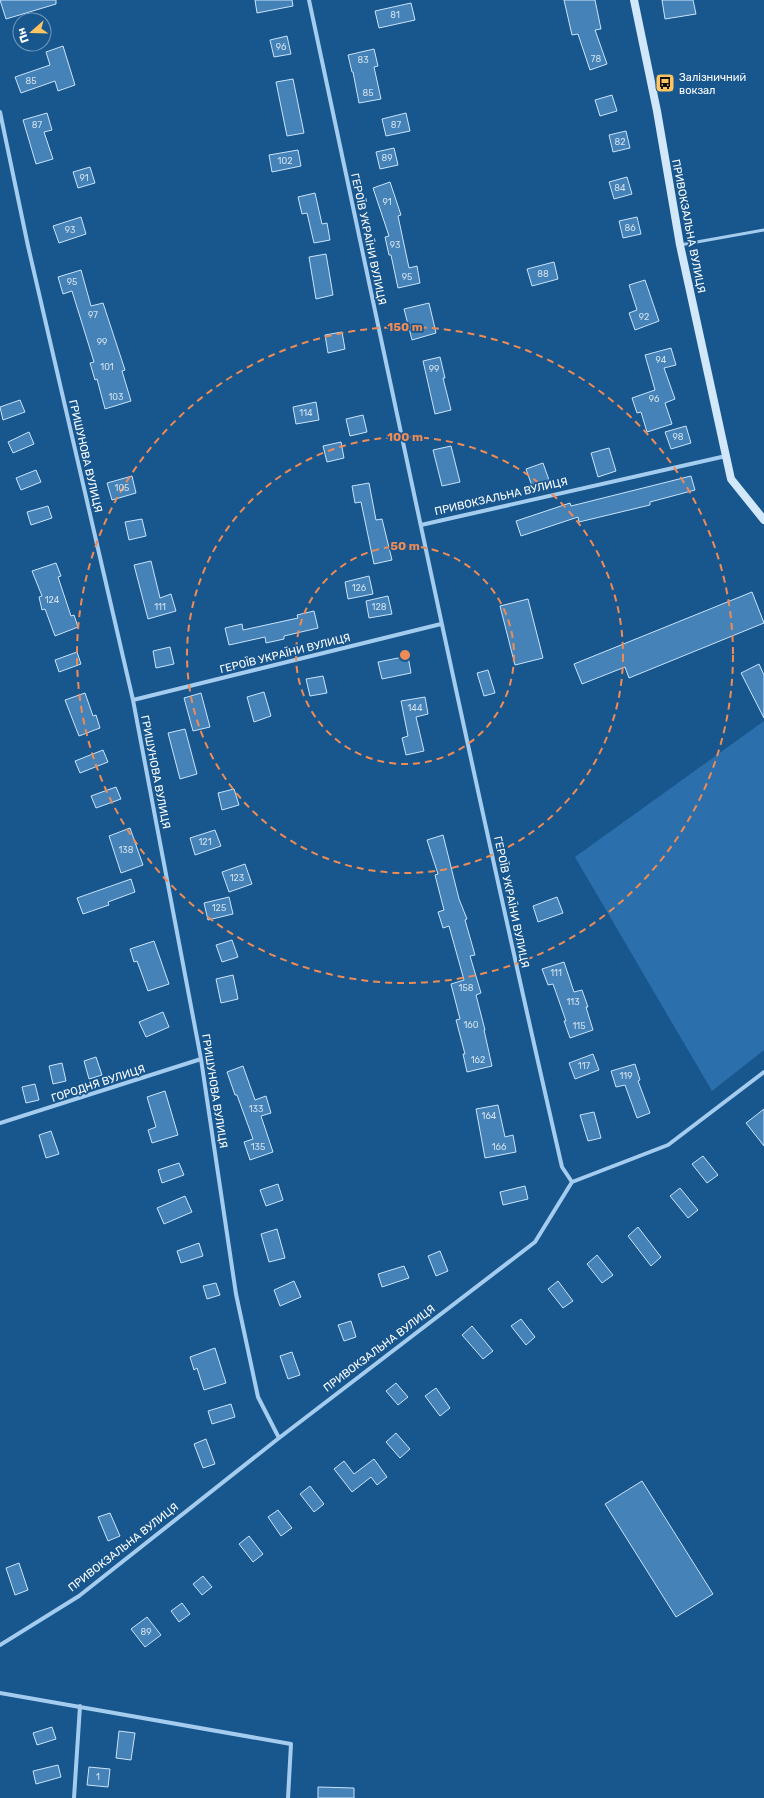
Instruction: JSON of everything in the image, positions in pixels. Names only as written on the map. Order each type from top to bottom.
[{"type":"street","name":"ГЕРОЇВ УКРАЇНИ ВУЛИЦЯ","points":[[309,0],[441,624],[562,1168],[572,1182]]},
{"type":"street","name":"ПРИВОКЗАЛЬНА ВУЛИЦЯ","points":[[634,0],[657,111],[680,245],[731,479],[764,520]]},
{"type":"street","name":"ГРИШУНОВА ВУЛИЦЯ","points":[[0,112],[28,246],[133,700],[202,1059],[236,1294],[258,1396],[279,1438]]},
{"type":"street","name":"ПРИВОКЗАЛЬНА ВУЛИЦЯ","points":[[421,525],[726,456]]},
{"type":"street","name":"ГЕРОЇВ УКРАЇНИ ВУЛИЦЯ","points":[[133,700],[441,624]]},
{"type":"street","name":"ГОРОДНЯ ВУЛИЦЯ","points":[[0,1123],[202,1059]]},
{"type":"street","points":[[572,1182],[668,1145],[764,1072]]},
{"type":"street","name":"ПРИВОКЗАЛЬНА ВУЛИЦЯ","points":[[0,1645],[79,1596],[279,1438],[535,1242],[572,1182]]},
{"type":"street","points":[[0,1693],[291,1744],[288,1798]]},
{"type":"street","points":[[74,1798],[80,1706]]},
{"type":"lane","points":[[680,245],[764,230]]},
{"type":"shaded area","points":[[764,721],[764,1050],[712,1091],[575,857]]},
{"type":"building","points":[[0,0],[56,0],[56,4],[29,12],[12,12],[12,17],[6,19]]},
{"type":"building","points":[[255,0],[292,0],[293,6],[257,13]]},
{"type":"building","points":[[564,0],[595,0],[601,29],[595,30],[607,64],[590,70],[578,34],[572,35]]},
{"type":"building","points":[[662,0],[693,0],[696,14],[665,19]]},
{"type":"building","points":[[411,3],[415,20],[379,28],[375,11]]},
{"type":"building","points":[[287,36],[291,54],[274,57],[270,40]]},
{"type":"building","points":[[63,46],[75,85],[58,91],[55,81],[21,93],[15,77],[50,65],[46,52],[52,52],[52,50]]},
{"type":"building","points":[[374,49],[378,66],[374,67],[381,99],[359,103],[348,55]]},
{"type":"building","points":[[293,79],[304,133],[287,136],[276,82]]},
{"type":"building","points":[[612,95],[617,111],[600,116],[595,100]]},
{"type":"building","points":[[47,113],[52,130],[44,132],[53,159],[36,164],[23,120]]},
{"type":"building","points":[[406,113],[410,131],[386,136],[382,119]]},
{"type":"building","points":[[626,131],[630,148],[613,152],[609,135]]},
{"type":"building","points":[[394,148],[398,165],[380,169],[376,152]]},
{"type":"building","points":[[298,150],[301,166],[272,172],[269,155]]},
{"type":"building","points":[[90,167],[95,183],[78,188],[73,172]]},
{"type":"building","points":[[627,177],[632,194],[614,199],[609,182]]},
{"type":"building","points":[[390,182],[401,215],[398,216],[409,268],[417,266],[420,283],[398,288],[391,255],[389,255],[385,237],[389,236],[373,188]]},
{"type":"building","points":[[315,193],[322,224],[327,223],[330,240],[314,243],[307,213],[302,214],[298,197]]},
{"type":"building","points":[[81,217],[86,234],[59,243],[53,226]]},
{"type":"building","points":[[637,217],[641,234],[623,238],[619,221]]},
{"type":"building","points":[[326,254],[333,295],[316,299],[309,257]]},
{"type":"building","points":[[554,262],[558,279],[532,286],[527,269]]},
{"type":"building","points":[[81,270],[91,306],[103,303],[125,370],[122,371],[131,401],[105,409],[97,379],[95,380],[90,363],[94,362],[72,291],[63,294],[58,277]]},
{"type":"building","points":[[645,280],[659,321],[635,330],[629,313],[637,310],[629,285]]},
{"type":"building","points":[[429,303],[436,333],[412,340],[404,309]]},
{"type":"building","points":[[342,332],[345,349],[328,353],[325,335]]},
{"type":"building","points":[[671,348],[676,365],[664,368],[675,399],[665,403],[672,424],[647,432],[641,412],[637,413],[632,398],[655,390],[645,355]]},
{"type":"building","points":[[440,357],[445,378],[443,378],[451,410],[435,414],[423,361]]},
{"type":"building","points":[[20,400],[25,412],[3,420],[0,407]]},
{"type":"building","points":[[316,402],[319,420],[296,424],[293,407]]},
{"type":"building","points":[[363,415],[367,432],[350,436],[346,419]]},
{"type":"building","points":[[686,426],[691,443],[671,449],[665,432]]},
{"type":"building","points":[[29,432],[34,444],[13,453],[8,442]]},
{"type":"building","points":[[341,442],[344,458],[327,462],[323,446]]},
{"type":"building","points":[[451,446],[460,482],[442,486],[433,450]]},
{"type":"building","points":[[609,448],[616,471],[598,477],[591,453]]},
{"type":"building","points":[[543,463],[550,483],[533,489],[526,469]]},
{"type":"building","points":[[36,470],[41,482],[21,490],[16,478]]},
{"type":"building","points":[[132,476],[136,493],[112,500],[107,483]]},
{"type":"building","points":[[691,476],[695,490],[650,502],[650,505],[579,522],[578,517],[521,536],[516,521],[570,503],[571,506]]},
{"type":"building","points":[[369,483],[376,520],[382,519],[392,560],[374,564],[361,502],[355,503],[352,486]]},
{"type":"building","points":[[48,506],[52,518],[31,525],[27,512]]},
{"type":"building","points":[[142,519],[146,536],[129,540],[125,522]]},
{"type":"building","points":[[151,561],[160,598],[171,594],[176,611],[148,619],[134,565]]},
{"type":"building","points":[[56,563],[61,576],[58,577],[71,616],[74,615],[78,627],[55,636],[45,609],[42,610],[39,597],[42,596],[32,571]]},
{"type":"building","points":[[369,576],[373,594],[348,599],[345,582]]},
{"type":"building","points":[[752,592],[764,623],[629,678],[625,667],[582,684],[574,664]]},
{"type":"building","points":[[388,596],[392,614],[369,618],[366,601]]},
{"type":"building","points":[[528,599],[543,658],[515,665],[500,606]]},
{"type":"building","points":[[314,611],[318,628],[284,636],[284,639],[266,643],[265,637],[229,645],[225,628],[242,624],[243,630],[298,618],[297,615]]},
{"type":"building","points":[[170,647],[174,664],[156,668],[153,651]]},
{"type":"building","points":[[77,652],[81,664],[59,672],[55,660]]},
{"type":"building","points":[[408,656],[411,673],[382,679],[378,662]]},
{"type":"building","points":[[759,664],[764,675],[764,718],[741,673]]},
{"type":"building","points":[[488,670],[495,693],[484,696],[477,673]]},
{"type":"building","points":[[323,676],[327,693],[310,696],[306,679]]},
{"type":"building","points":[[264,692],[271,716],[254,722],[247,697]]},
{"type":"building","points":[[85,693],[93,716],[96,715],[100,728],[79,736],[65,700]]},
{"type":"building","points":[[201,693],[210,727],[193,731],[184,698]]},
{"type":"building","points":[[425,697],[428,714],[416,717],[424,751],[406,755],[402,738],[408,736],[401,701]]},
{"type":"building","points":[[185,729],[197,774],[180,779],[168,733]]},
{"type":"building","points":[[103,750],[108,762],[80,773],[75,761]]},
{"type":"building","points":[[116,787],[121,799],[96,808],[91,796]]},
{"type":"building","points":[[234,789],[239,805],[222,810],[218,793]]},
{"type":"building","points":[[130,828],[143,865],[121,873],[109,836]]},
{"type":"building","points":[[215,830],[221,846],[195,855],[190,838]]},
{"type":"building","points":[[443,835],[459,899],[467,919],[465,920],[475,955],[470,956],[481,993],[476,995],[492,1066],[467,1072],[463,1054],[465,1054],[456,1020],[460,1019],[451,984],[464,980],[449,926],[443,928],[438,912],[444,910],[435,875],[438,874],[427,840]]},
{"type":"building","points":[[245,864],[252,884],[229,892],[222,872]]},
{"type":"building","points":[[131,879],[135,892],[108,902],[109,905],[83,914],[77,898]]},
{"type":"building","points":[[229,897],[233,914],[208,920],[204,903]]},
{"type":"building","points":[[557,897],[563,913],[538,922],[533,906]]},
{"type":"building","points":[[232,940],[238,957],[222,962],[216,945]]},
{"type":"building","points":[[154,941],[169,984],[148,991],[137,961],[134,962],[130,949]]},
{"type":"building","points":[[564,962],[574,992],[582,990],[588,1007],[586,1007],[593,1030],[570,1038],[564,1021],[566,1021],[553,984],[548,985],[542,969]]},
{"type":"building","points":[[233,975],[238,999],[221,1003],[216,979]]},
{"type":"building","points":[[163,1012],[169,1027],[146,1037],[139,1022]]},
{"type":"building","points":[[593,1054],[599,1070],[575,1079],[569,1063]]},
{"type":"building","points":[[96,1057],[102,1075],[89,1079],[84,1061]]},
{"type":"building","points":[[62,1063],[66,1081],[53,1084],[49,1066]]},
{"type":"building","points":[[635,1064],[640,1080],[638,1081],[650,1113],[637,1118],[625,1085],[616,1087],[611,1071]]},
{"type":"building","points":[[243,1066],[255,1100],[266,1096],[271,1113],[261,1116],[273,1152],[250,1160],[244,1142],[253,1139],[227,1072]]},
{"type":"building","points":[[35,1084],[39,1100],[26,1103],[22,1087]]},
{"type":"building","points":[[165,1091],[178,1135],[152,1143],[148,1130],[156,1127],[147,1097]]},
{"type":"building","points":[[498,1105],[505,1137],[513,1135],[516,1152],[485,1158],[476,1109]]},
{"type":"building","points":[[764,1109],[764,1146],[746,1123]]},
{"type":"building","points":[[594,1112],[601,1138],[588,1141],[580,1115]]},
{"type":"building","points":[[51,1131],[59,1154],[46,1158],[39,1135]]},
{"type":"building","points":[[703,1156],[718,1175],[707,1183],[692,1164]]},
{"type":"building","points":[[179,1163],[184,1175],[162,1183],[158,1170]]},
{"type":"building","points":[[278,1184],[283,1200],[266,1206],[260,1190]]},
{"type":"building","points":[[525,1186],[528,1199],[503,1205],[500,1192]]},
{"type":"building","points":[[680,1188],[698,1210],[688,1218],[670,1196]]},
{"type":"building","points":[[185,1196],[192,1212],[164,1224],[157,1208]]},
{"type":"building","points":[[638,1227],[661,1257],[651,1266],[628,1236]]},
{"type":"building","points":[[277,1229],[285,1258],[269,1262],[261,1234]]},
{"type":"building","points":[[199,1243],[203,1256],[181,1263],[177,1251]]},
{"type":"building","points":[[440,1251],[448,1271],[436,1276],[428,1256]]},
{"type":"building","points":[[597,1255],[613,1275],[602,1283],[587,1264]]},
{"type":"building","points":[[404,1266],[409,1278],[382,1287],[378,1274]]},
{"type":"building","points":[[294,1281],[301,1297],[280,1306],[274,1290]]},
{"type":"building","points":[[558,1281],[573,1301],[563,1308],[548,1289]]},
{"type":"building","points":[[216,1283],[220,1295],[207,1299],[203,1286]]},
{"type":"building","points":[[521,1319],[535,1337],[526,1345],[511,1326]]},
{"type":"building","points":[[351,1321],[356,1337],[344,1341],[338,1325]]},
{"type":"building","points":[[472,1326],[493,1351],[483,1359],[462,1335]]},
{"type":"building","points":[[215,1348],[226,1383],[204,1390],[197,1368],[194,1370],[190,1357]]},
{"type":"building","points":[[292,1352],[300,1375],[288,1379],[280,1356]]},
{"type":"building","points":[[396,1383],[408,1397],[398,1405],[386,1391]]},
{"type":"building","points":[[436,1388],[450,1408],[440,1416],[425,1396]]},
{"type":"building","points":[[231,1404],[235,1417],[212,1424],[208,1411]]},
{"type":"building","points":[[396,1433],[410,1449],[400,1458],[386,1442]]},
{"type":"building","points":[[206,1439],[215,1464],[203,1468],[194,1444]]},
{"type":"building","points":[[374,1459],[387,1477],[377,1485],[371,1477],[352,1492],[334,1469],[344,1461],[354,1474]]},
{"type":"building","points":[[642,1481],[713,1594],[676,1617],[605,1504]]},
{"type":"building","points":[[310,1486],[324,1504],[314,1512],[300,1494]]},
{"type":"building","points":[[278,1510],[292,1528],[281,1536],[268,1517]]},
{"type":"building","points":[[110,1513],[120,1536],[108,1541],[98,1517]]},
{"type":"building","points":[[249,1536],[263,1554],[253,1562],[239,1544]]},
{"type":"building","points":[[19,1563],[28,1590],[15,1595],[6,1568]]},
{"type":"building","points":[[203,1576],[212,1587],[202,1595],[193,1584]]},
{"type":"building","points":[[182,1603],[190,1614],[179,1622],[171,1611]]},
{"type":"building","points":[[147,1617],[161,1635],[145,1647],[131,1629]]},
{"type":"building","points":[[52,1727],[56,1739],[37,1745],[33,1733]]},
{"type":"building","points":[[119,1731],[135,1733],[131,1760],[116,1758]]},
{"type":"building","points":[[58,1765],[61,1777],[36,1784],[33,1771]]},
{"type":"building","points":[[89,1767],[110,1769],[108,1787],[87,1785]]},
{"type":"building","points":[[318,1787],[354,1788],[354,1798],[318,1798]]},
{"type":"place","name":"Залізничний вокзал","points":[[665,83]]}]
